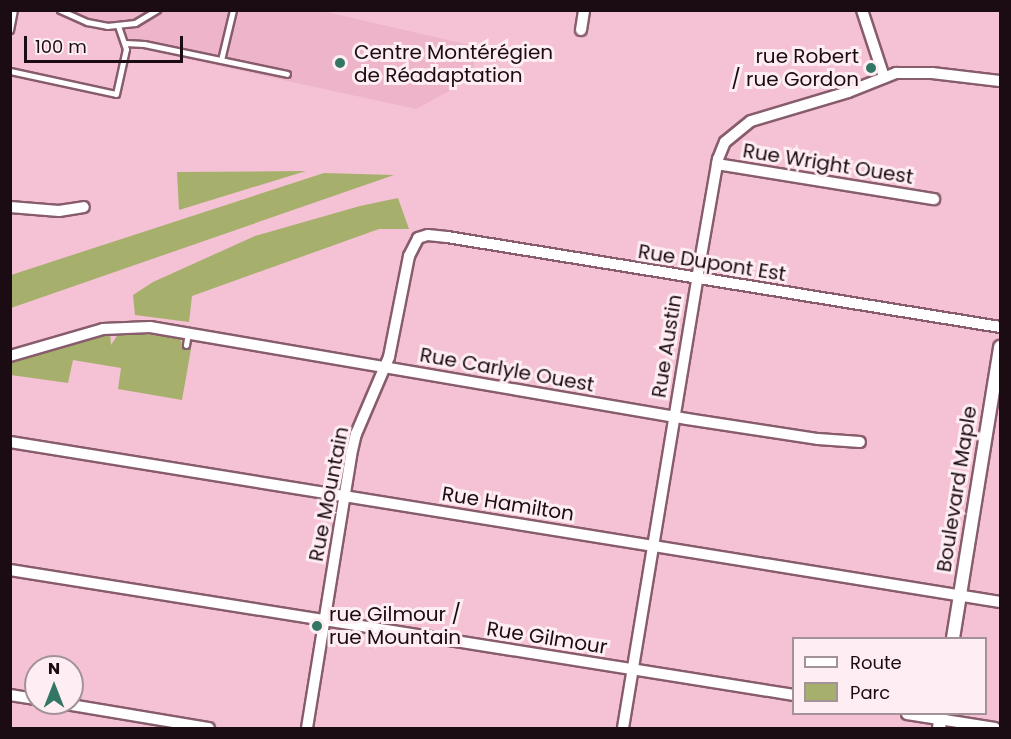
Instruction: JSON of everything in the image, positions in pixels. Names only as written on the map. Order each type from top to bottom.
[{"type":"street","points":[[581,30],[584,10]]},
{"type":"street","points":[[862,10],[884,77]]},
{"type":"street","name":"Rue Austin","points":[[623,729],[697,279],[717,164],[725,141],[746,124],[900,72],[1000,81]]},
{"type":"street","name":"Rue Wright Ouest","points":[[717,164],[934,199]]},
{"type":"street","points":[[10,207],[59,211],[84,207]]},
{"type":"street","name":"Rue Dupont Est","points":[[418,238],[428,235],[447,237],[1000,327]]},
{"type":"street","name":"Rue Mountain","points":[[307,729],[343,495],[356,435],[390,352],[409,256],[418,238]]},
{"type":"street","name":"Rue Carlyle Ouest","points":[[10,356],[110,327],[150,327],[818,440],[860,442]]},
{"type":"street","name":"Boulevard Maple","points":[[953,637],[1000,347]]},
{"type":"street","name":"Rue Hamilton","points":[[10,442],[1000,602]]},
{"type":"street","name":"Rue Gilmour","points":[[10,570],[792,695]]},
{"type":"street","points":[[84,707],[209,729]]},
{"type":"street","points":[[912,715],[995,729]]},
{"type":"lane","points":[[10,30],[14,10]]},
{"type":"lane","points":[[60,10],[87,22],[118,26],[135,23],[158,10]]},
{"type":"lane","points":[[221,60],[233,10]]},
{"type":"lane","points":[[10,70],[116,94],[126,49],[118,26]]},
{"type":"lane","points":[[125,43],[136,42],[287,74]]},
{"type":"lane","points":[[186,345],[188,333]]},
{"type":"shaded area","name":"Centre Montérégien de Réadaptation","points":[[69,11],[322,11],[478,47],[471,79],[416,109],[132,47],[122,22],[97,22]]},
{"type":"green space","points":[[306,171],[179,210],[177,172]]},
{"type":"green space","points":[[324,173],[394,175],[11,308],[11,275]]},
{"type":"green space","points":[[398,198],[409,229],[379,229],[192,296],[189,322],[135,315],[133,295],[153,282],[255,236],[360,206]]},
{"type":"green space","points":[[110,332],[111,345],[119,333],[124,332],[180,338],[183,347],[191,349],[182,400],[118,389],[121,368],[73,360],[68,383],[11,375],[11,361]]},
{"type":"place","name":"Centre Montérégien de Réadaptation","points":[[340,63]]},
{"type":"place","name":"rue Robert / rue Gordon","points":[[871,68]]},
{"type":"place","name":"rue Gilmour / rue Mountain","points":[[317,626]]}]
